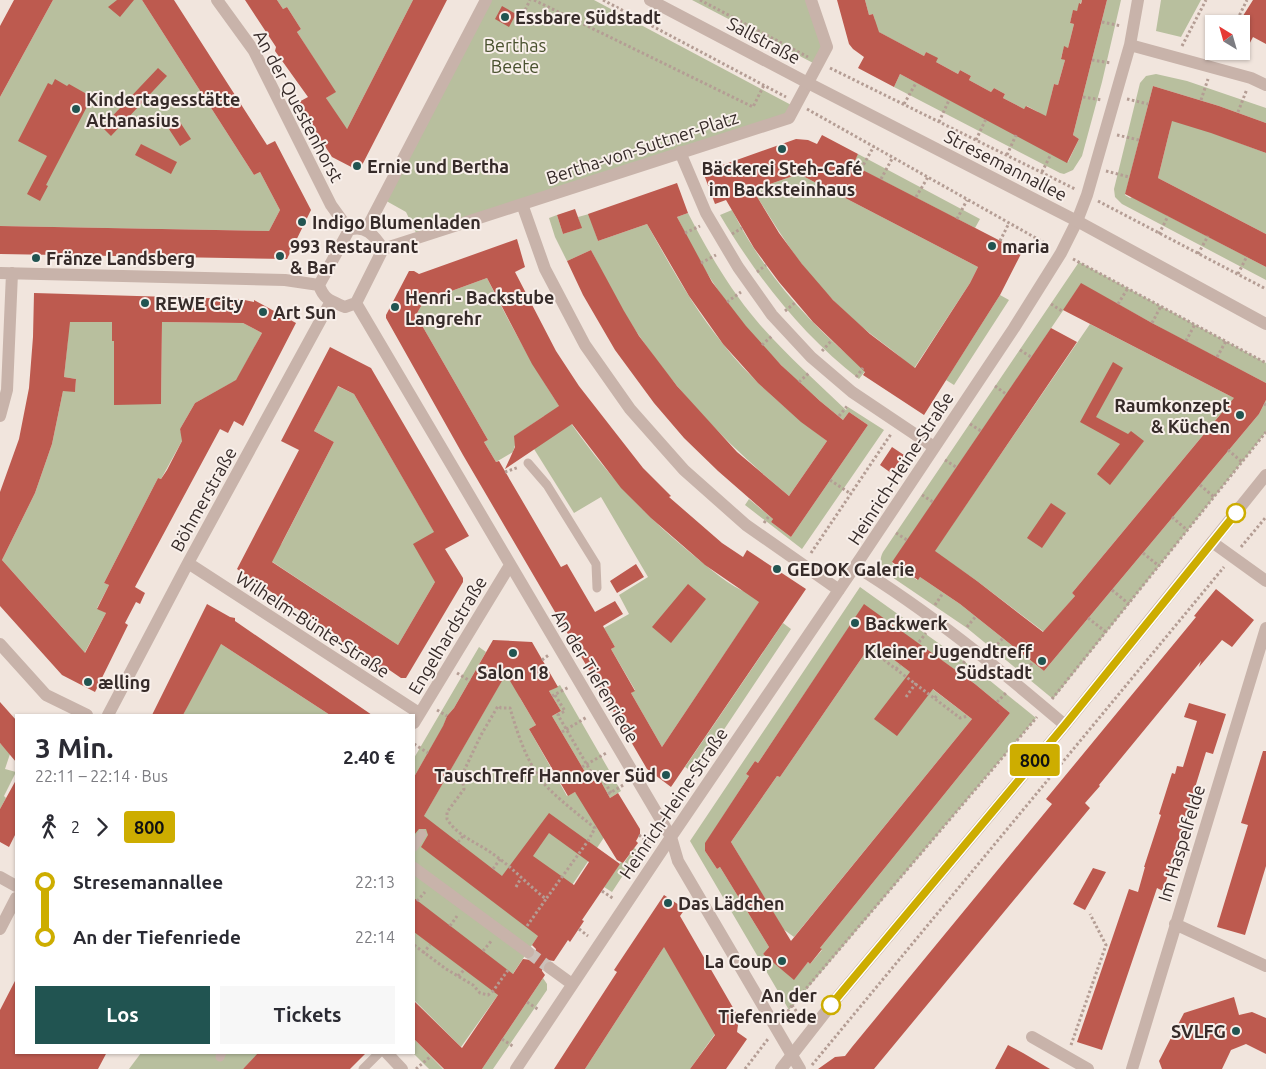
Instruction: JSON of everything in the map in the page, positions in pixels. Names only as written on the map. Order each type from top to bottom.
[{"type":"street","name":"An der Questenhorst","points":[[217,0],[254,50],[332,205],[349,230]]},
{"type":"street","points":[[366,230],[486,0]]},
{"type":"street","name":"Sallstraße","points":[[650,0],[808,83]]},
{"type":"street","name":"Bertha-von-Suttner-Platz","points":[[382,249],[789,118],[827,47],[811,0]]},
{"type":"street","name":"Heinrich-Heine-Straße","points":[[516,1069],[670,837],[839,590],[1014,328],[1061,253],[1077,221],[1087,195],[1130,45],[1138,0]]},
{"type":"street","points":[[1130,45],[1251,78],[1266,85]]},
{"type":"street","name":"Stresemannallee","points":[[808,83],[1077,221],[1266,324]]},
{"type":"street","points":[[680,152],[706,213],[738,267],[772,316],[811,357],[852,392],[934,447]]},
{"type":"street","points":[[522,204],[545,269],[585,345],[630,409],[684,470],[746,525],[839,590]]},
{"type":"street","points":[[356,227],[366,230],[376,239],[382,249],[356,303],[345,307],[331,301],[323,295],[319,285],[349,230],[356,227]]},
{"type":"street","points":[[0,416],[7,390],[6,273],[285,280],[319,285]]},
{"type":"street","name":"Böhmerstraße","points":[[109,714],[188,563],[331,301]]},
{"type":"street","name":"An der Tiefenriede","points":[[356,303],[636,778],[670,837],[678,861],[800,1069]]},
{"type":"street","points":[[781,1069],[1065,725],[1266,475]]},
{"type":"street","points":[[1212,542],[1266,580]]},
{"type":"street","name":"Wilhelm-Bünte-Straße","points":[[188,563],[411,714]]},
{"type":"street","name":"Engelhardstraße","points":[[417,718],[510,565]]},
{"type":"street","points":[[855,566],[908,601],[1000,669],[1065,725]]},
{"type":"street","name":"Im Haspelfelde","points":[[1132,1069],[1266,628]]},
{"type":"street","points":[[0,644],[46,695],[86,714]]},
{"type":"street","points":[[415,869],[528,952]]},
{"type":"street","points":[[0,877],[15,885]]},
{"type":"street","points":[[0,929],[15,900]]},
{"type":"street","points":[[1175,924],[1266,966]]},
{"type":"street","points":[[550,968],[572,984]]},
{"type":"street","points":[[1032,1037],[1088,1069]]},
{"type":"street","points":[[388,1054],[402,1069]]},
{"type":"lane","points":[[528,463],[548,486],[596,564],[597,588]]},
{"type":"lane","points":[[415,845],[422,834]]},
{"type":"lane","points":[[363,1069],[378,1054]]},
{"type":"path","points":[[521,20],[532,0],[753,107],[764,86]]},
{"type":"path","points":[[602,0],[797,103],[1061,253],[1266,363]]},
{"type":"path","points":[[700,0],[819,62],[1042,172],[1266,289]]},
{"type":"path","points":[[1176,58],[1206,0]]},
{"type":"path","points":[[1240,15],[1247,0]]},
{"type":"path","points":[[1102,22],[1133,28]]},
{"type":"path","points":[[1092,60],[1124,65]]},
{"type":"path","points":[[1202,100],[1212,68]]},
{"type":"path","points":[[1238,112],[1251,78]]},
{"type":"path","points":[[904,104],[916,83]]},
{"type":"path","points":[[1083,97],[1148,104]]},
{"type":"path","points":[[939,122],[949,100]]},
{"type":"path","points":[[976,140],[986,119]]},
{"type":"path","points":[[1104,132],[1138,140]]},
{"type":"path","points":[[1006,155],[1016,135]]},
{"type":"path","points":[[861,169],[874,146]]},
{"type":"path","points":[[1042,172],[1051,154]]},
{"type":"path","points":[[881,179],[893,157]]},
{"type":"path","points":[[1094,168],[1129,177]]},
{"type":"path","points":[[916,197],[928,177]]},
{"type":"path","points":[[957,219],[968,200]]},
{"type":"path","points":[[1159,234],[1168,216]]},
{"type":"path","points":[[1000,241],[1009,223]]},
{"type":"path","points":[[1198,254],[1208,236]]},
{"type":"path","points":[[1238,274],[1246,256]]},
{"type":"path","points":[[1118,304],[1128,288]]},
{"type":"path","points":[[1051,304],[1062,312]]},
{"type":"path","points":[[1152,323],[1162,306]]},
{"type":"path","points":[[1186,341],[1195,324]]},
{"type":"path","points":[[1217,358],[1226,341]]},
{"type":"path","points":[[1020,350],[1031,357]]},
{"type":"path","points":[[995,386],[1006,394]]},
{"type":"path","points":[[803,565],[899,424]]},
{"type":"path","points":[[970,424],[980,431]]},
{"type":"path","points":[[745,1069],[792,1005],[1045,708],[1266,432]]},
{"type":"path","points":[[1228,450],[1242,462]]},
{"type":"path","points":[[945,460],[956,468]]},
{"type":"path","points":[[830,480],[851,494]]},
{"type":"path","points":[[1200,485],[1214,497]]},
{"type":"path","points":[[922,494],[933,502]]},
{"type":"path","points":[[1172,517],[1187,530]]},
{"type":"path","points":[[808,1069],[1266,517]]},
{"type":"path","points":[[896,533],[907,540]]},
{"type":"path","points":[[1143,553],[1159,566]]},
{"type":"path","points":[[1112,590],[1129,604]]},
{"type":"path","points":[[934,606],[943,593]]},
{"type":"path","points":[[966,628],[976,616]]},
{"type":"path","points":[[1088,618],[1106,632]]},
{"type":"path","points":[[918,642],[926,632]]},
{"type":"path","points":[[994,649],[1003,638]]},
{"type":"path","points":[[870,646],[871,650],[960,718],[968,716]]},
{"type":"path","points":[[958,671],[965,661]]},
{"type":"path","points":[[1023,674],[1033,662]]},
{"type":"path","points":[[896,669],[900,665]]},
{"type":"path","points":[[906,697],[916,684]]},
{"type":"path","points":[[998,702],[1006,693]]},
{"type":"path","points":[[935,698],[938,694]]},
{"type":"path","points":[[555,695],[565,711],[558,715],[584,766],[594,778],[600,774],[610,793],[636,778]]},
{"type":"path","points":[[527,926],[546,900],[588,841],[595,828],[548,788],[539,777],[526,754],[510,708],[498,706],[481,735],[463,773],[464,789],[447,812],[447,819],[464,835],[500,860],[546,900]]},
{"type":"path","points":[[562,732],[596,712]]},
{"type":"path","points":[[415,745],[428,752]]},
{"type":"path","points":[[584,766],[617,747]]},
{"type":"path","points":[[458,842],[464,835]]},
{"type":"path","points":[[493,869],[500,860]]},
{"type":"path","points":[[516,887],[521,878]]},
{"type":"path","points":[[1067,1057],[1106,945],[1090,914]]},
{"type":"path","points":[[423,953],[430,944]]},
{"type":"path","points":[[415,946],[473,985],[480,993],[488,995],[493,991],[508,970]]},
{"type":"path","points":[[458,976],[464,970]]},
{"type":"path","points":[[416,1069],[431,1056]]},
{"type":"green space","points":[[53,0],[142,0],[254,175],[260,172],[280,210],[269,231],[0,226],[0,97]]},
{"type":"green space","points":[[277,0],[413,0],[347,129],[341,126],[326,98],[335,92],[297,32],[301,29],[287,7],[283,9]]},
{"type":"green space","name":"Berthas Beete","points":[[486,0],[594,0],[795,107],[789,118],[418,237],[406,212],[381,198]]},
{"type":"green space","points":[[692,0],[812,0],[827,47],[817,65]]},
{"type":"green space","points":[[865,0],[1082,0],[1077,11],[1073,11],[1070,23],[1074,24],[1068,48],[1064,47],[1061,58],[1065,60],[1058,85],[1054,84],[1049,119],[1036,115],[1038,112],[1027,106],[1024,109],[1003,98],[1005,94],[994,88],[991,92],[969,80],[971,76],[960,70],[958,74],[936,62],[926,52],[924,56],[873,29],[875,20],[873,14],[869,15]]},
{"type":"green space","points":[[1107,0],[1121,0],[1102,82],[1082,156],[1073,170],[1064,174],[894,87],[900,74],[1068,162],[1079,139],[1073,135]]},
{"type":"green space","points":[[1161,0],[1201,0],[1181,37],[1156,31]]},
{"type":"green space","points":[[1156,74],[1187,81],[1266,108],[1266,123],[1219,106],[1153,86],[1125,195],[1266,267],[1266,280],[1122,204],[1115,197],[1114,189],[1140,83],[1146,76]]},
{"type":"green space","points":[[1168,116],[1266,153],[1266,234],[1158,178],[1170,129]]},
{"type":"green space","points":[[858,154],[980,219],[975,228],[852,165]]},
{"type":"green space","points":[[799,174],[978,267],[970,283],[913,370],[835,302],[811,276],[790,248],[753,190]]},
{"type":"green space","points":[[732,210],[766,267],[792,299],[835,344],[866,370],[859,379],[838,362],[799,324],[765,282],[720,215]]},
{"type":"green space","points":[[688,213],[728,282],[766,332],[846,410],[848,407],[884,430],[802,549],[745,505],[749,499],[773,519],[771,522],[791,537],[868,425],[849,412],[843,420],[789,373],[740,320],[707,273],[677,217]]},
{"type":"green space","points":[[589,214],[598,241],[647,224],[692,301],[734,358],[772,396],[827,441],[789,496],[728,441],[673,381],[633,327],[591,250],[567,261],[555,237],[549,218],[557,215],[563,234],[581,228],[578,217]]},
{"type":"green space","points":[[1079,262],[1266,363],[1266,383],[1081,284],[892,563],[917,580],[920,577],[960,604],[1044,671],[1259,414],[1266,400],[1266,432],[1053,699],[967,628],[886,573],[881,565],[881,558],[883,552]]},
{"type":"green space","points":[[487,278],[527,353],[549,389],[597,458],[624,490],[686,549],[720,576],[741,590],[764,595],[662,747],[631,693],[635,690],[611,649],[615,647],[604,628],[629,614],[619,595],[648,577],[601,497],[574,513],[534,449],[544,416],[515,436],[516,442],[513,452],[496,462],[484,442],[488,440],[416,315],[424,301]]},
{"type":"green space","points":[[1000,295],[1009,300],[954,385],[946,380]]},
{"type":"green space","points":[[60,322],[112,322],[112,341],[126,341],[161,404],[162,322],[243,323],[262,333],[235,383],[233,382],[195,403],[180,429],[183,439],[161,479],[158,478],[104,583],[109,585],[97,608],[106,613],[84,654],[2,560],[35,493],[52,444],[63,391],[75,391],[76,379],[64,377],[68,338]]},
{"type":"green space","points":[[1090,324],[1236,399],[1219,416],[1072,593],[1075,596],[1044,632],[977,581],[932,550],[944,537]]},
{"type":"green space","points":[[335,385],[354,394],[436,535],[435,582],[398,645],[268,559],[282,543],[334,442],[314,431],[336,389]]},
{"type":"green space","points":[[860,587],[983,675],[1036,718],[789,1010],[690,841]],"holes":[[[864,605],[975,684],[1010,713],[820,948],[822,950],[810,964],[808,962],[794,979],[763,954],[769,947],[720,867],[717,869],[705,851],[705,844],[749,776],[746,774],[755,761],[758,763]]]},
{"type":"green space","points":[[783,623],[791,629],[695,773],[685,767]]},
{"type":"green space","points":[[218,642],[328,714],[183,714]]},
{"type":"green space","points":[[872,643],[972,719],[794,937],[783,929],[731,842],[777,776],[780,777]]},
{"type":"green space","points":[[479,647],[486,652],[454,708],[447,716],[443,727],[415,775],[415,756]]},
{"type":"green space","points":[[509,668],[520,698],[536,725],[529,729],[567,796],[575,792],[609,830],[510,978],[461,1047],[415,1001],[415,831]]},
{"type":"green space","points":[[560,685],[621,791],[610,798],[599,778],[591,782],[552,716],[561,711],[549,691]]},
{"type":"green space","points":[[0,743],[10,754],[5,769],[15,772],[15,774],[0,809]]},
{"type":"green space","points":[[634,848],[639,851],[612,892],[604,887],[621,862],[624,863]]},
{"type":"green space","points":[[667,936],[715,1034],[690,1069],[585,1069],[662,950]]},
{"type":"green space","points":[[543,978],[547,984],[547,990],[493,1069],[482,1069]]},
{"type":"green space","points":[[415,1040],[443,1069],[429,1069],[414,1054]]},
{"type":"green space","points":[[140,1054],[216,1054],[220,1057],[223,1054],[258,1054],[243,1069],[129,1069]]},
{"type":"building","points":[[14,0],[53,0],[0,97],[0,26]]},
{"type":"building","points":[[117,0],[134,0],[120,17],[108,7]]},
{"type":"building","points":[[142,0],[174,0],[267,145],[275,141],[311,210],[287,259],[0,254],[0,226],[269,231],[280,210],[260,172],[254,175]]},
{"type":"building","points":[[245,0],[277,0],[283,9],[287,7],[301,29],[297,32],[336,92],[326,98],[347,129],[413,0],[447,0],[359,171],[332,157],[297,103],[308,97],[275,51],[276,47]]},
{"type":"building","points":[[837,0],[865,0],[869,15],[873,14],[879,32],[924,56],[926,52],[938,58],[936,62],[958,74],[960,70],[971,76],[969,80],[991,92],[994,88],[1005,94],[1003,98],[1024,109],[1026,106],[1046,116],[1054,84],[1058,85],[1065,60],[1061,59],[1064,46],[1068,48],[1074,24],[1070,23],[1073,10],[1077,11],[1082,0],[1107,0],[1073,135],[1079,139],[1067,163],[900,74],[894,87],[858,68],[864,57],[849,44]]},
{"type":"building","points":[[1253,0],[1266,0],[1266,44],[1253,37],[1250,43],[1250,15],[1244,15]]},
{"type":"building","name":"Essbare Südstadt","points":[[502,6],[516,14],[509,27],[495,19]]},
{"type":"building","points":[[158,68],[167,76],[111,136],[102,127]]},
{"type":"building","points":[[55,79],[67,86],[69,84],[92,97],[46,185],[48,186],[40,201],[27,194],[47,156],[18,141],[48,83],[52,85]]},
{"type":"building","points":[[1153,86],[1219,106],[1266,123],[1266,153],[1172,121],[1158,178],[1266,234],[1266,267],[1125,194]]},
{"type":"building","points":[[176,116],[191,139],[180,146],[165,123]]},
{"type":"building","points":[[822,135],[858,154],[853,165],[1022,252],[1000,295],[924,415],[863,375],[865,372],[813,322],[779,282],[754,248],[726,200],[715,204],[703,172],[796,139],[808,140],[817,144]],"holes":[[[799,174],[978,267],[970,283],[915,368],[870,334],[833,300],[802,264],[779,233],[753,190]]]},
{"type":"building","points":[[141,144],[177,162],[171,174],[135,155]]},
{"type":"building","points":[[677,183],[688,213],[677,217],[712,282],[746,326],[781,365],[843,420],[849,412],[868,425],[791,537],[771,522],[773,519],[718,471],[684,438],[654,403],[615,350],[583,295],[567,261],[591,250],[639,336],[677,386],[737,452],[789,496],[827,441],[801,422],[758,383],[723,344],[689,296],[647,224],[598,241],[588,214]]},
{"type":"building","points":[[575,209],[582,228],[563,234],[557,215]]},
{"type":"building","points":[[517,239],[525,267],[515,272],[556,351],[579,386],[643,468],[671,496],[669,497],[722,543],[743,557],[747,550],[806,589],[671,787],[647,769],[463,455],[386,318],[409,271],[419,274]],"holes":[[[487,278],[532,364],[559,406],[514,436],[515,447],[505,469],[572,424],[621,488],[651,518],[705,565],[759,602],[662,747],[631,693],[635,691],[611,649],[615,647],[603,626],[623,614],[615,601],[595,612],[567,564],[561,567],[499,461],[496,462],[484,442],[488,440],[416,315],[424,301]]]},
{"type":"building","points":[[1081,283],[1266,383],[1266,400],[1259,414],[1044,671],[960,604],[920,577],[918,580],[892,562],[1051,328],[1077,342],[935,551],[1043,632],[1075,596],[1072,593],[1234,398],[1063,310]]},
{"type":"building","points":[[34,293],[240,299],[254,302],[254,300],[296,323],[243,426],[234,421],[228,433],[220,429],[135,587],[145,593],[140,604],[136,602],[125,623],[128,625],[95,692],[62,675],[0,606],[0,492],[19,439],[29,388]],"holes":[[[70,322],[112,322],[112,341],[114,341],[114,405],[161,404],[162,322],[243,323],[262,333],[236,380],[195,403],[180,429],[182,441],[167,470],[161,479],[158,478],[104,583],[109,585],[97,609],[106,613],[85,653],[2,560],[35,493],[52,444],[63,391],[75,392],[76,379],[64,377]]]},
{"type":"building","points":[[330,347],[371,368],[469,536],[445,549],[463,578],[463,582],[406,678],[401,678],[385,667],[379,668],[378,662],[348,643],[342,644],[341,638],[296,608],[290,609],[289,604],[261,585],[254,585],[253,580],[237,569],[299,450],[281,441]],"holes":[[[338,386],[354,394],[434,532],[413,544],[435,582],[398,645],[272,562],[334,442],[314,431]]]},
{"type":"building","points":[[1113,362],[1123,368],[1096,417],[1128,434],[1131,431],[1144,441],[1110,485],[1097,474],[1120,444],[1080,422]]},
{"type":"building","points":[[892,447],[904,455],[891,473],[880,465]]},
{"type":"building","points":[[1051,503],[1066,513],[1042,548],[1027,538]]},
{"type":"building","points":[[636,564],[644,577],[617,593],[610,581]]},
{"type":"building","points":[[688,584],[706,599],[671,643],[652,627]]},
{"type":"building","points":[[1216,589],[1254,620],[1232,647],[1222,640],[1199,667],[1201,661],[1085,803],[1090,808],[874,1069],[818,1069],[835,1057],[845,1056],[1052,804],[1046,799],[1196,617],[1194,616]]},
{"type":"building","points":[[207,604],[235,618],[235,621],[371,714],[328,714],[221,644],[184,714],[152,714]]},
{"type":"building","points":[[864,604],[975,684],[1010,713],[820,948],[822,949],[810,964],[808,962],[794,980],[763,954],[769,947],[720,867],[717,869],[705,851],[705,843],[749,776],[746,774],[755,761],[758,763]],"holes":[[[872,643],[910,672],[874,719],[897,736],[933,689],[972,719],[791,941],[731,842],[777,776],[780,777]]]},
{"type":"building","points":[[493,640],[532,642],[558,687],[549,691],[561,711],[552,716],[591,782],[599,778],[610,798],[618,793],[640,829],[640,834],[636,841],[638,843],[623,863],[617,860],[575,792],[568,796],[529,729],[536,725],[506,674],[424,816],[502,876],[549,813],[620,864],[582,920],[584,921],[570,942],[568,940],[554,961],[547,960],[543,964],[542,971],[545,975],[482,1069],[444,1069],[415,1040],[415,1002],[462,1048],[498,995],[415,933],[415,899],[513,974],[523,959],[531,960],[535,956],[536,949],[532,945],[538,936],[421,847],[428,835],[426,829],[419,829],[415,834],[415,775],[447,716],[454,708]],"holes":[[[549,833],[589,862],[574,885],[533,856]]]},
{"type":"building","points":[[0,702],[15,719],[15,761],[0,743]]},
{"type":"building","points":[[1189,703],[1226,714],[1213,754],[1206,752],[1163,891],[1157,888],[1102,1050],[1077,1042],[1129,889],[1138,892],[1172,773],[1175,774],[1177,766],[1183,767],[1197,721],[1184,717]]},
{"type":"building","points":[[1263,751],[1266,751],[1266,866],[1245,935],[1217,927],[1248,825],[1241,823]]},
{"type":"building","points":[[15,782],[15,835],[9,847],[0,842],[0,809]]},
{"type":"building","points":[[1093,868],[1106,872],[1085,910],[1073,904]]},
{"type":"building","points":[[664,895],[685,909],[680,916],[739,1018],[737,1032],[747,1039],[726,1069],[690,1069],[715,1035],[664,947],[585,1069],[554,1069],[617,972],[614,970]]},
{"type":"building","points":[[15,981],[15,1054],[106,1054],[98,1069],[0,1069],[0,1010]]},
{"type":"building","points":[[1234,997],[1239,1015],[1252,1012],[1266,1018],[1266,1054],[1246,1044],[1231,1050],[1222,1069],[1162,1069],[1159,1061],[1184,1013]]},
{"type":"building","points":[[1008,1045],[1023,1053],[1050,1069],[995,1069]]},
{"type":"building","points":[[257,1054],[365,1054],[350,1069],[243,1069]]},
{"type":"tunnel","points":[[528,952],[550,968]]},
{"type":"bus line","name":"800","points":[[831,1005],[1065,725],[1236,513]]},
{"type":"place","name":"Essbare Südstadt","points":[[505,17]]},
{"type":"place","name":"Kindertagesstätte Athanasius","points":[[76,109]]},
{"type":"place","name":"Bäckerei Steh-Café im Backsteinhaus","points":[[782,149]]},
{"type":"place","name":"Ernie und Bertha","points":[[357,166]]},
{"type":"place","name":"Indigo Blumenladen","points":[[302,222]]},
{"type":"place","name":"maria","points":[[992,246]]},
{"type":"place","name":"993 Restaurant & Bar","points":[[280,256]]},
{"type":"place","name":"Fränze Landsberg","points":[[36,258]]},
{"type":"place","name":"REWE City","points":[[145,303]]},
{"type":"place","name":"Henri - Backstube Langrehr","points":[[395,307]]},
{"type":"place","name":"Art Sun","points":[[263,312]]},
{"type":"place","name":"Raumkonzept & Küchen","points":[[1240,415]]},
{"type":"place","name":"GEDOK Galerie","points":[[777,569]]},
{"type":"place","name":"Backwerk","points":[[855,623]]},
{"type":"place","name":"Salon 18","points":[[513,653]]},
{"type":"place","name":"Kleiner Jugendtreff Südstadt","points":[[1042,661]]},
{"type":"place","name":"ælling","points":[[88,682]]},
{"type":"place","name":"TauschTreff Hannover Süd","points":[[666,775]]},
{"type":"place","name":"Das Lädchen","points":[[668,903]]},
{"type":"place","name":"La Coup","points":[[782,961]]},
{"type":"place","name":"An der Tiefenriede","points":[[831,1005]]},
{"type":"place","name":"SVLFG","points":[[1236,1031]]}]
